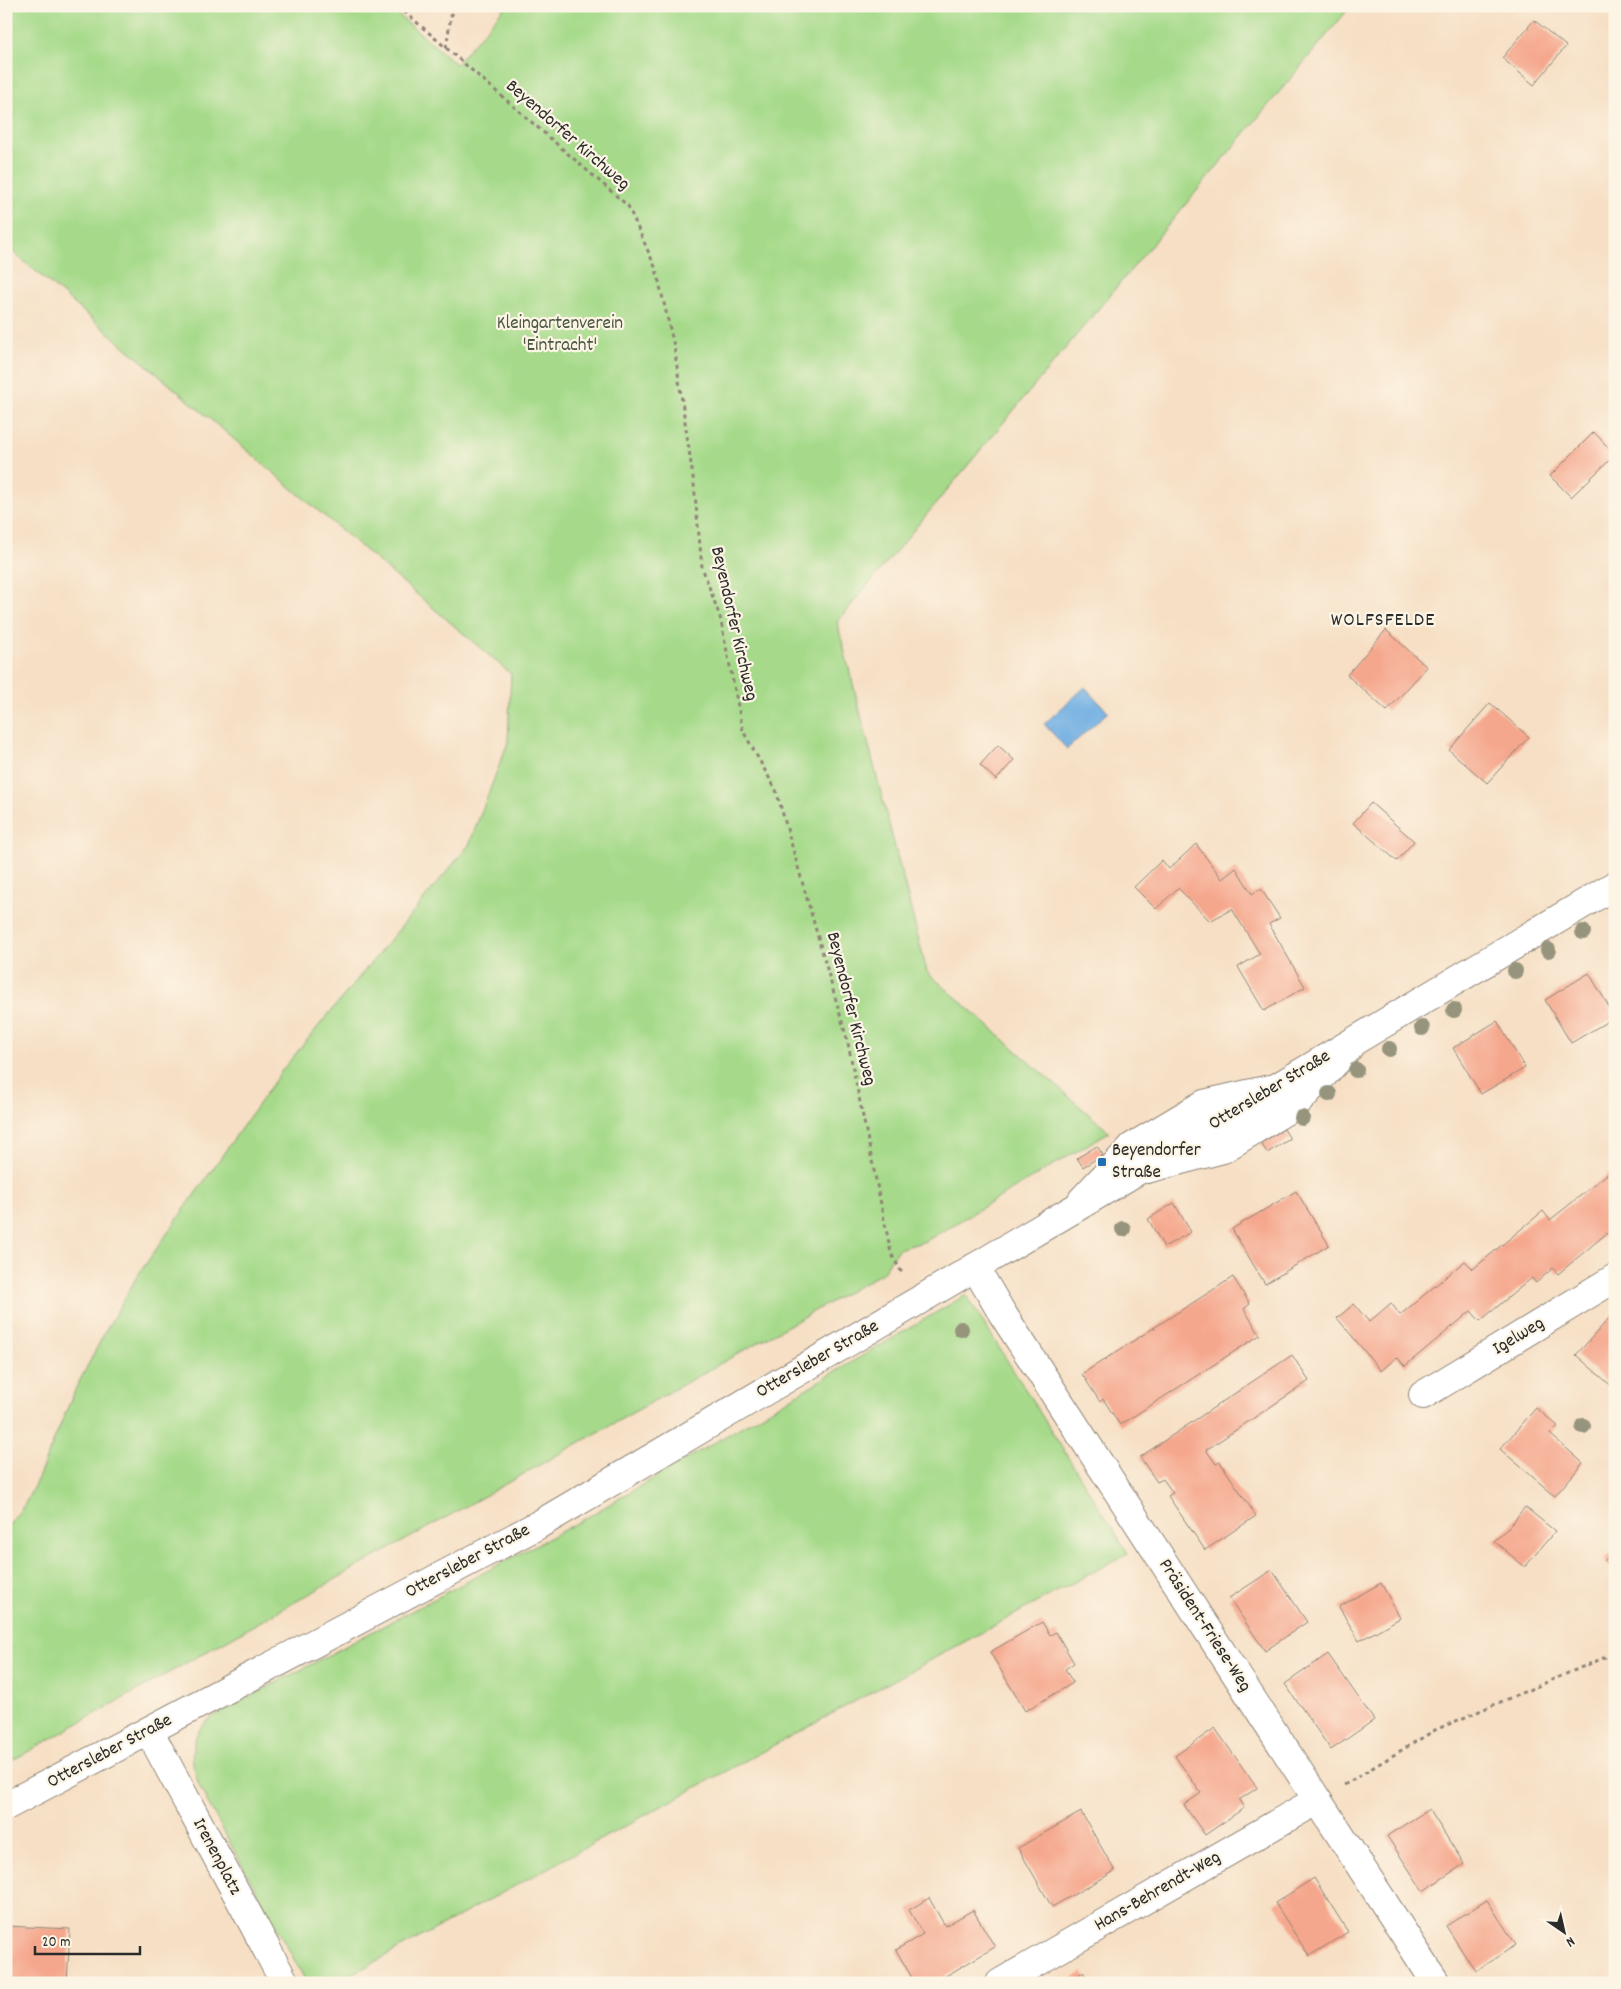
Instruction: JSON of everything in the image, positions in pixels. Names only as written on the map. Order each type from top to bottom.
[{"type":"street","name":"Ottersleber Straße","points":[[6,1806],[538,1525],[1279,1087],[1615,885]]},
{"type":"street","points":[[1134,1172],[1223,1149],[1295,1105],[1361,1036]]},
{"type":"street","points":[[1072,1210],[1132,1147],[1204,1104],[1279,1087]]},
{"type":"street","name":"Präsident-Friese-Weg","points":[[975,1267],[1002,1313],[1119,1492],[1316,1801],[1436,1983]]},
{"type":"street","name":"Igelweg","points":[[1423,1395],[1615,1278]]},
{"type":"street","name":"Irenenplatz","points":[[149,1732],[285,1983]]},
{"type":"street","name":"Hans-Behrendt-Weg","points":[[1000,1983],[1316,1801]]},
{"type":"path","name":"Beyendorfer Kirchweg","points":[[398,6],[628,206],[656,269],[674,346],[694,484],[702,567],[720,616],[743,731],[776,790],[847,1039],[891,1253],[918,1301]]},
{"type":"path","points":[[446,48],[450,16],[457,6]]},
{"type":"path","points":[[1316,1801],[1435,1730],[1615,1653]]},
{"type":"green space","name":"Kleingartenverein 'Eintracht'","points":[[6,6],[388,6],[456,64],[506,6],[1351,6],[837,622],[927,972],[1109,1132],[926,1241],[898,1249],[882,1273],[6,1764],[6,1529],[25,1504],[39,1476],[76,1388],[105,1332],[138,1275],[283,1069],[469,845],[508,742],[511,674],[6,246]]},
{"type":"green space","points":[[966,1295],[1128,1553],[336,1983],[307,1983],[198,1783],[192,1755],[194,1741],[198,1732],[210,1718],[579,1522]]},
{"type":"water","points":[[1085,687],[1108,712],[1067,749],[1044,724]]},
{"type":"building","points":[[1534,20],[1566,46],[1534,85],[1502,58]]},
{"type":"building","points":[[1594,432],[1615,455],[1571,497],[1550,476]]},
{"type":"building","points":[[1386,630],[1427,667],[1387,711],[1347,675]]},
{"type":"building","points":[[1490,703],[1529,737],[1487,783],[1449,750]]},
{"type":"building","points":[[998,745],[1014,760],[996,780],[980,765]]},
{"type":"building","points":[[1371,803],[1414,841],[1397,861],[1353,823]]},
{"type":"building","points":[[1196,844],[1222,879],[1236,868],[1252,894],[1261,889],[1280,918],[1269,924],[1305,987],[1264,1011],[1238,967],[1260,954],[1232,909],[1210,921],[1178,888],[1156,909],[1134,887],[1162,860],[1169,869]]},
{"type":"building","points":[[1589,973],[1615,1017],[1571,1043],[1545,1000]]},
{"type":"building","points":[[1497,1021],[1525,1068],[1481,1094],[1453,1048]]},
{"type":"building","points":[[1284,1129],[1290,1139],[1267,1153],[1261,1143]]},
{"type":"building","points":[[1097,1146],[1103,1155],[1083,1167],[1077,1158]]},
{"type":"building","points":[[1615,1168],[1615,1236],[1611,1239],[1607,1233],[1558,1274],[1553,1268],[1536,1283],[1532,1278],[1480,1321],[1471,1311],[1405,1366],[1397,1357],[1381,1371],[1337,1318],[1354,1304],[1369,1322],[1391,1303],[1400,1315],[1465,1261],[1473,1269],[1543,1211],[1550,1220]]},
{"type":"building","points":[[1296,1191],[1329,1245],[1265,1284],[1232,1229]]},
{"type":"building","points":[[1174,1203],[1191,1232],[1164,1247],[1148,1219]]},
{"type":"building","points":[[1233,1277],[1250,1304],[1244,1309],[1260,1335],[1120,1425],[1103,1399],[1100,1402],[1082,1374]]},
{"type":"building","points":[[1615,1312],[1615,1389],[1576,1355]]},
{"type":"building","points":[[1292,1355],[1309,1381],[1206,1450],[1216,1464],[1220,1462],[1256,1516],[1205,1550],[1168,1496],[1173,1493],[1163,1479],[1157,1482],[1140,1457]]},
{"type":"building","points":[[1536,1408],[1558,1426],[1550,1434],[1583,1463],[1555,1496],[1500,1449]]},
{"type":"building","points":[[1525,1507],[1555,1531],[1525,1567],[1494,1541],[1508,1528]]},
{"type":"building","points":[[1611,1554],[1615,1558],[1615,1572],[1604,1561]]},
{"type":"building","points":[[1272,1570],[1307,1622],[1265,1651],[1229,1598]]},
{"type":"building","points":[[1381,1583],[1400,1618],[1359,1641],[1339,1607]]},
{"type":"building","points":[[1042,1622],[1050,1635],[1056,1632],[1074,1663],[1065,1669],[1073,1683],[1025,1711],[990,1652]]},
{"type":"building","points":[[1328,1654],[1374,1720],[1331,1750],[1285,1684]]},
{"type":"building","points":[[1215,1728],[1257,1788],[1239,1800],[1244,1808],[1205,1835],[1184,1805],[1201,1793],[1175,1756]]},
{"type":"building","points":[[1429,1809],[1464,1864],[1423,1891],[1387,1836]]},
{"type":"building","points":[[1081,1812],[1115,1871],[1052,1907],[1018,1848]]},
{"type":"building","points":[[1314,1878],[1348,1932],[1309,1956],[1275,1903]]},
{"type":"building","points":[[929,1898],[945,1926],[973,1910],[995,1947],[934,1983],[915,1983],[896,1950],[923,1934],[909,1910]]},
{"type":"building","points":[[1487,1900],[1516,1945],[1475,1971],[1446,1926]]},
{"type":"building","points":[[6,1926],[70,1929],[67,1983],[6,1983]]},
{"type":"building","points":[[1083,1972],[1090,1983],[1065,1983]]},
{"type":"place","name":"Beyendorfer Straße","points":[[1102,1162]]},
{"type":"district","name":"WOLFSFELDE","points":[[1383,621]]}]
